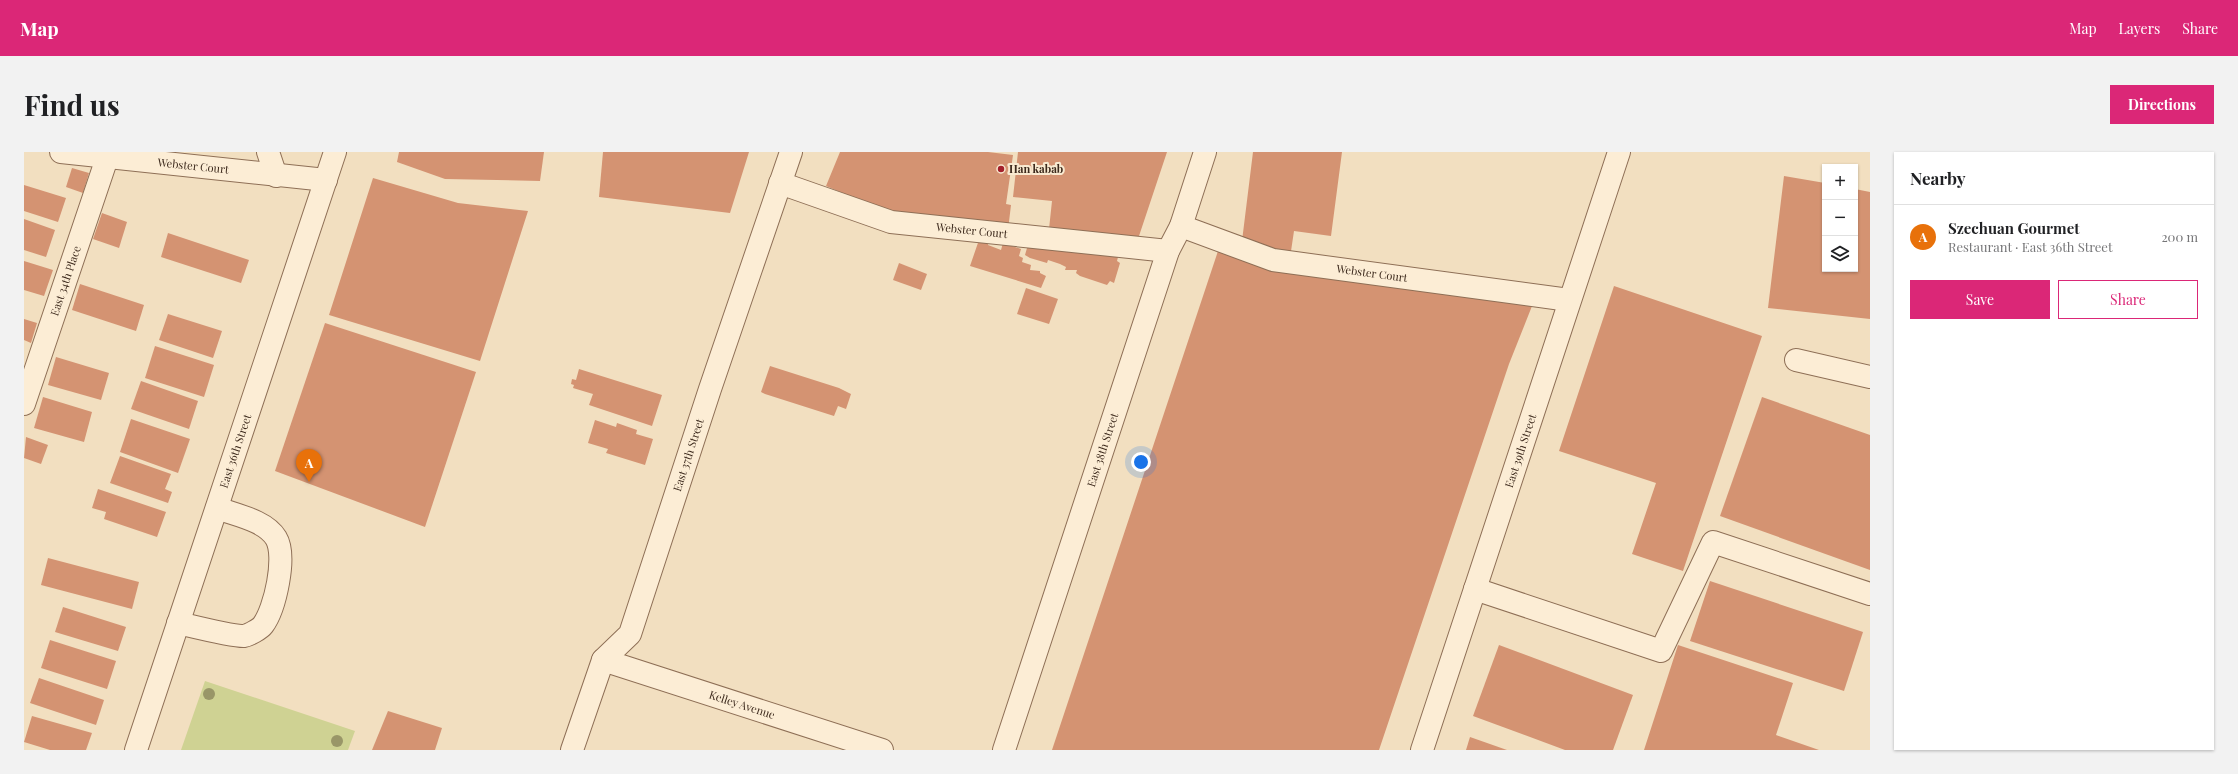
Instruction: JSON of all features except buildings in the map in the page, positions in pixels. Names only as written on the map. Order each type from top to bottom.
[{"type":"street","name":"Webster Court","points":[[61,152],[276,176],[326,180]]},
{"type":"street","points":[[268,152],[276,176]]},
{"type":"street","name":"East 36th Street","points":[[136,750],[335,152]]},
{"type":"street","name":"East 37th Street","points":[[572,750],[603,660],[630,634],[710,389],[780,183],[792,152]]},
{"type":"street","name":"East 38th Street","points":[[1004,750],[1168,251],[1181,226],[1205,152]]},
{"type":"street","name":"East 39th Street","points":[[1422,750],[1619,152]]},
{"type":"street","name":"East 34th Place","points":[[24,404],[107,158]]},
{"type":"street","name":"Webster Court","points":[[780,183],[891,222],[1168,251]]},
{"type":"street","name":"Webster Court","points":[[1181,226],[1273,260],[1569,300]]},
{"type":"street","points":[[1796,360],[1870,377]]},
{"type":"street","points":[[178,623],[244,636],[262,626],[270,612],[278,582],[281,551],[276,537],[264,525],[217,508]]},
{"type":"street","points":[[1476,589],[1661,651],[1713,542],[1870,594]]},
{"type":"street","name":"Kelley Avenue","points":[[603,660],[882,750]]},
{"type":"green space","points":[[205,681],[355,731],[348,750],[181,750]]},
{"type":"place","name":"Han kabab","points":[[1001,169]]},
{"type":"place","name":"Szechuan Gourmet","points":[[309,482]]}]
